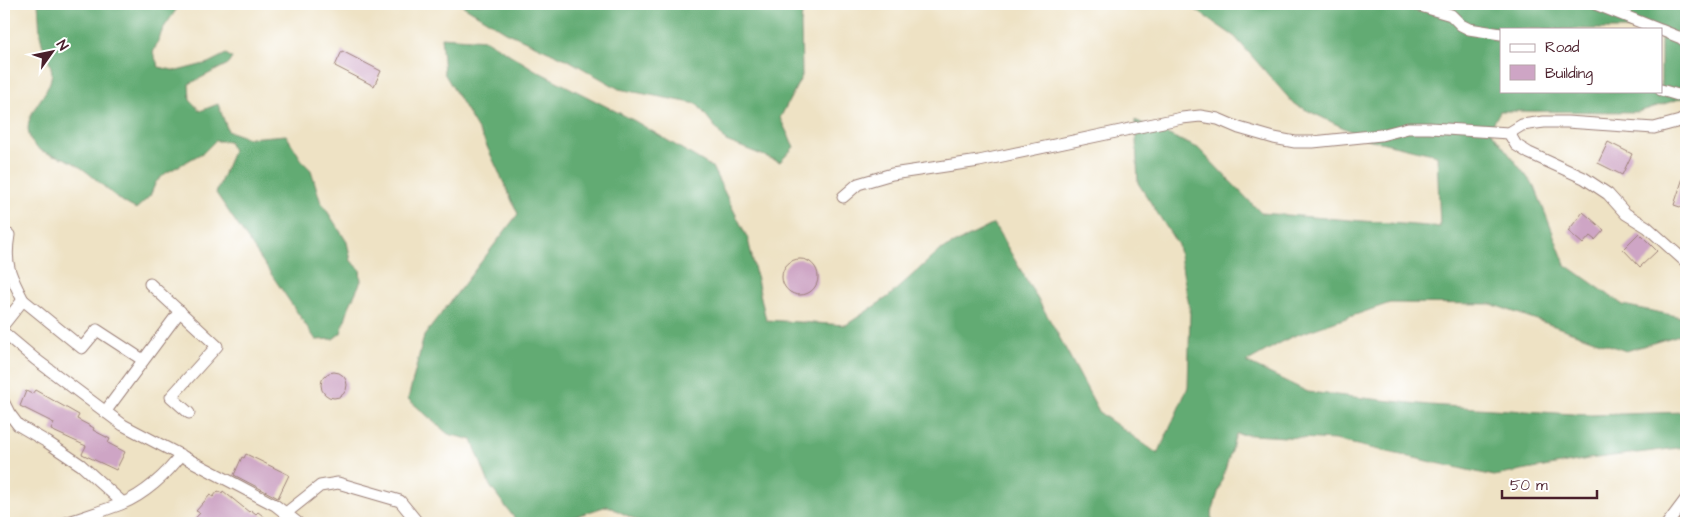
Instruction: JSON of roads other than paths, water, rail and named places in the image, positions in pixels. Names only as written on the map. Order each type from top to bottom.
[{"type":"street","points":[[1414,4],[1451,15],[1469,29],[1500,34]]},
{"type":"street","points":[[1595,4],[1657,28]]},
{"type":"street","points":[[1662,30],[1686,42]]},
{"type":"street","points":[[1662,90],[1678,96],[1686,94]]},
{"type":"street","points":[[843,197],[858,184],[892,174],[979,161],[1162,122],[1200,116],[1218,119],[1239,128],[1295,142],[1381,135],[1408,128],[1509,133],[1522,126],[1544,122],[1654,128],[1680,121],[1686,117]]},
{"type":"street","points":[[1509,133],[1516,145],[1529,153],[1584,178],[1608,194],[1626,214],[1647,227],[1686,262]]},
{"type":"street","points":[[9,235],[6,249],[7,264],[23,300],[82,348],[97,330],[143,360]]},
{"type":"street","points":[[150,284],[218,346],[171,397],[189,413]]},
{"type":"street","points":[[4,324],[23,300]]},
{"type":"street","points":[[105,412],[180,311]]},
{"type":"street","points":[[4,333],[35,359],[123,424],[234,482],[286,513],[298,523]]},
{"type":"street","points":[[4,403],[18,425],[80,465],[123,503]]},
{"type":"street","points":[[66,523],[123,503],[158,481],[170,470],[181,455]]},
{"type":"street","points":[[286,513],[320,486],[338,483],[400,501],[418,523]]},
{"type":"street","points":[[1668,523],[1686,499]]}]
